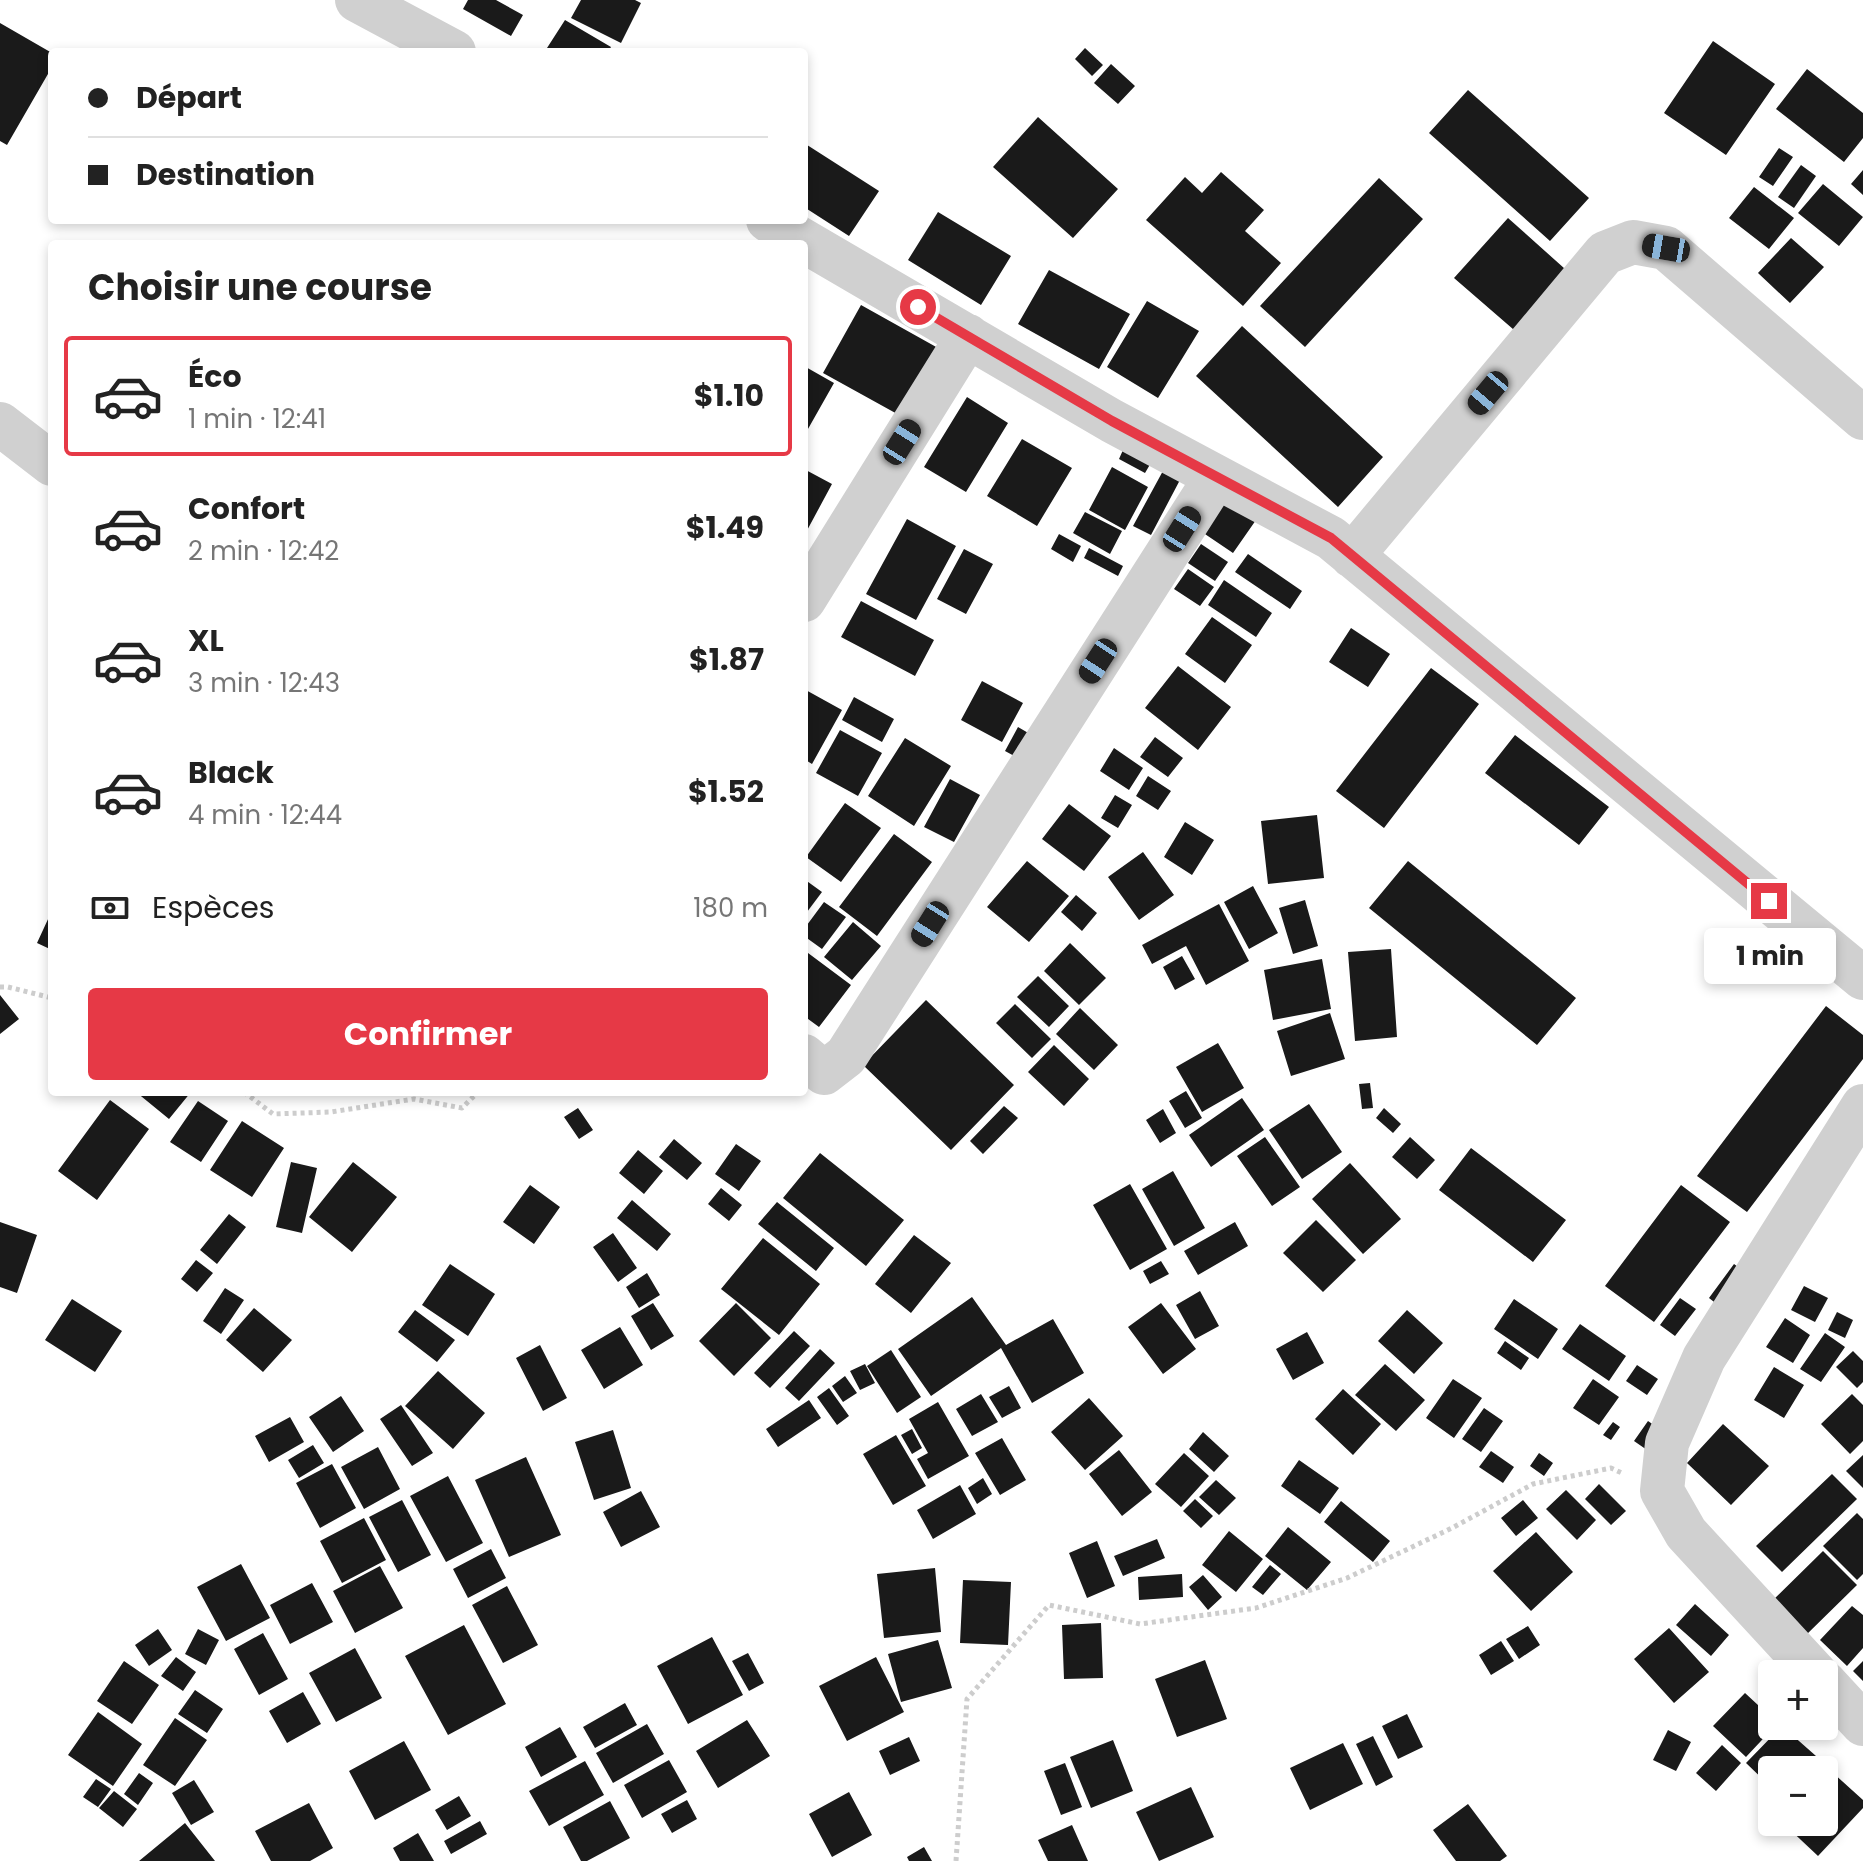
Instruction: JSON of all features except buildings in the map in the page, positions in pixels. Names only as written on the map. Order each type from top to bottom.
[{"type":"street","points":[[357,0],[447,48]]},
{"type":"street","points":[[775,224],[802,240]]},
{"type":"street","points":[[1352,556],[1605,253],[1633,242],[1666,248],[1863,418]]},
{"type":"street","points":[[808,243],[1112,421],[1331,538],[1863,978]]},
{"type":"street","points":[[808,594],[968,336]]},
{"type":"street","points":[[0,424],[48,461]]},
{"type":"street","points":[[808,1059],[824,1073],[846,1056],[1216,477]]},
{"type":"street","points":[[1803,1660],[1686,1533],[1662,1491],[1667,1443],[1704,1358],[1863,1106]]},
{"type":"street","points":[[1838,1697],[1863,1724]]},
{"type":"path","points":[[0,987],[48,997]]},
{"type":"path","points":[[249,1096],[273,1114],[331,1112],[414,1099],[462,1108],[474,1096]]},
{"type":"path","points":[[956,1861],[967,1699],[1049,1605],[1140,1624],[1256,1608],[1347,1578],[1452,1528],[1533,1484],[1611,1468],[1662,1491]]},
{"type":"route","points":[[918,307],[1112,421],[1331,538],[1769,901]]}]
